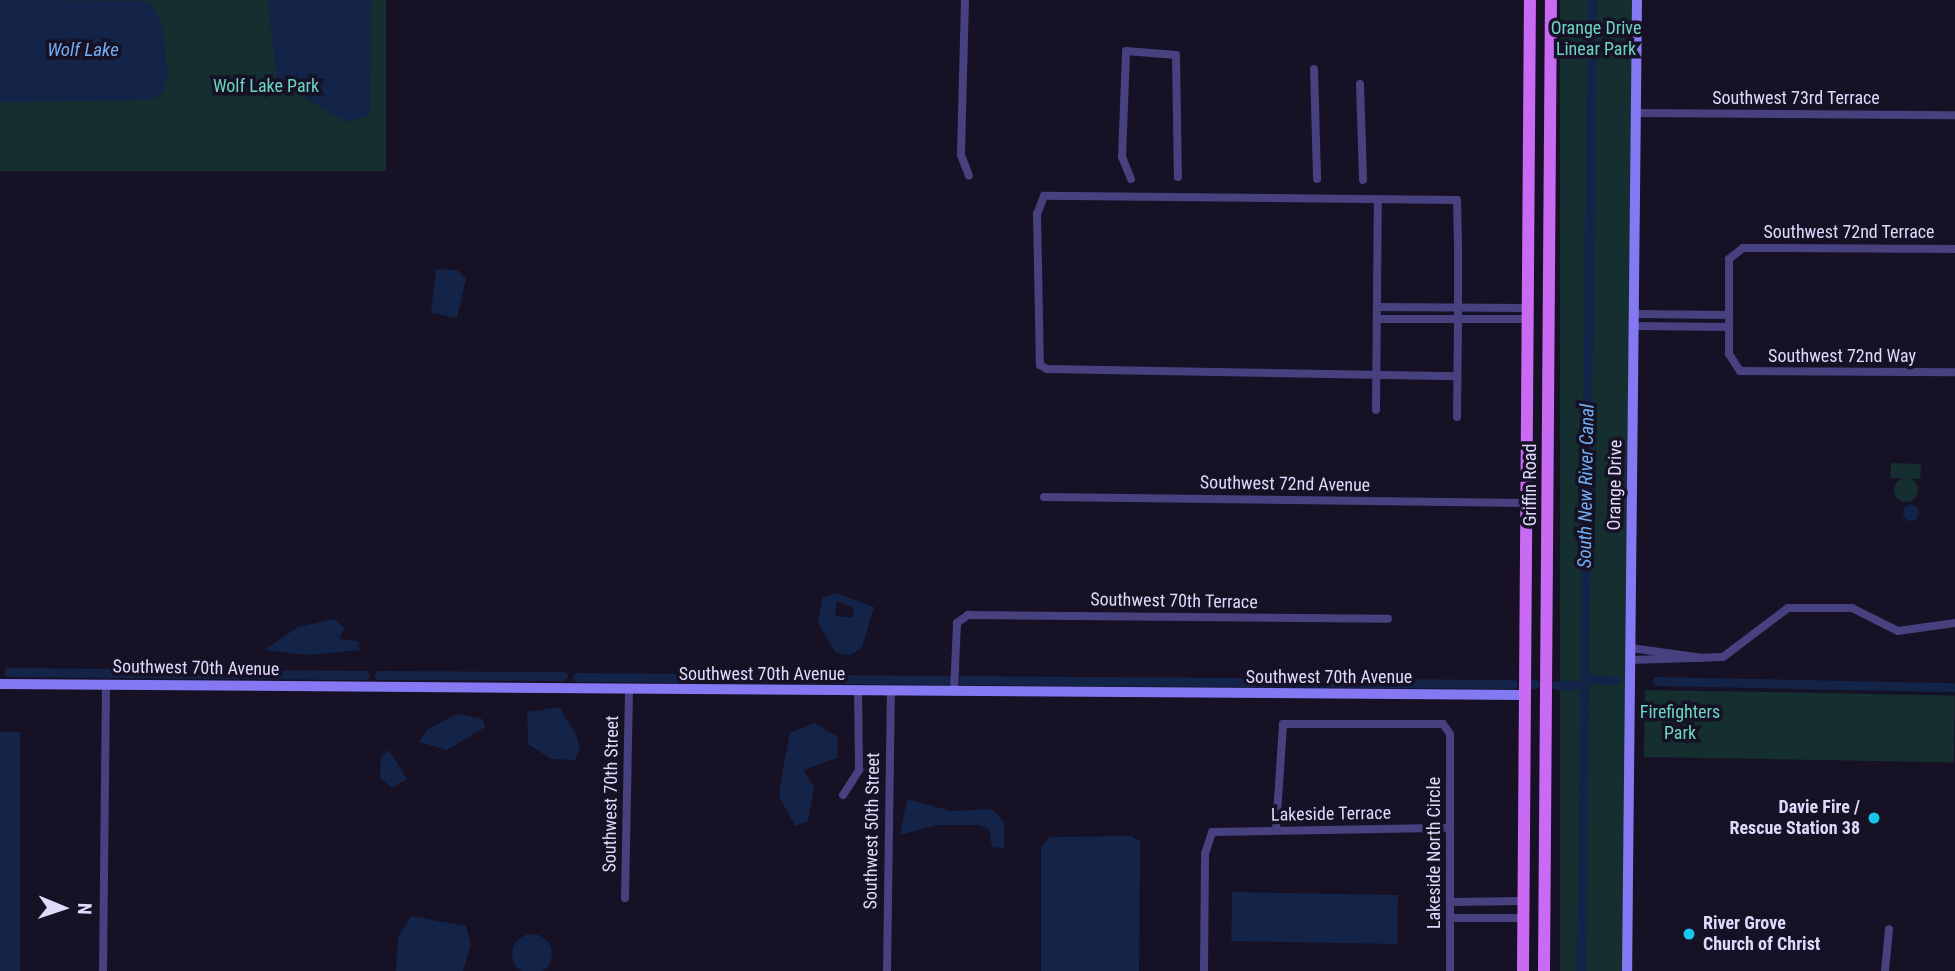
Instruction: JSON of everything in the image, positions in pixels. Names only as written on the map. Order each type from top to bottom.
[{"type":"main road","name":"Griffin Road","points":[[1522,971],[1530,0]]},
{"type":"main road","name":"Griffin Road","points":[[1544,971],[1551,0]]},
{"type":"main road","points":[[1525,663],[1546,683]]},
{"type":"main road","points":[[1525,695],[1539,711],[1545,732]]},
{"type":"street","points":[[965,0],[961,155],[969,176]]},
{"type":"street","name":"Orange Drive","points":[[1628,971],[1637,0]]},
{"type":"street","points":[[1131,179],[1122,157],[1126,51],[1176,55],[1178,177]]},
{"type":"street","points":[[1314,69],[1317,179]]},
{"type":"street","points":[[1360,84],[1363,180]]},
{"type":"street","name":"Southwest 73rd Terrace","points":[[1636,113],[1955,115]]},
{"type":"street","points":[[1457,376],[1047,369],[1040,365],[1037,214],[1044,196],[1457,200],[1458,307],[1457,418]]},
{"type":"street","points":[[1376,410],[1378,199]]},
{"type":"street","name":"Southwest 72nd Terrace","points":[[1729,315],[1729,259],[1743,248],[1955,249]]},
{"type":"street","points":[[1377,307],[1458,307],[1528,313]]},
{"type":"street","points":[[1377,318],[1458,319],[1528,313]]},
{"type":"street","points":[[1635,314],[1729,315],[1729,327],[1635,326]]},
{"type":"street","name":"Southwest 72nd Way","points":[[1729,327],[1731,364],[1746,372],[1955,372]]},
{"type":"street","name":"Southwest 72nd Avenue","points":[[1044,496],[1526,503]]},
{"type":"street","points":[[1631,654],[1677,650],[1709,660],[1729,654],[1776,611],[1788,608],[1852,608],[1898,631],[1955,623]]},
{"type":"street","name":"Southwest 70th Terrace","points":[[954,692],[959,617],[1388,619]]},
{"type":"street","name":"Southwest 70th Avenue","points":[[0,684],[1525,695]]},
{"type":"street","points":[[103,971],[106,685]]},
{"type":"street","name":"Southwest 70th Street","points":[[625,898],[629,690]]},
{"type":"street","points":[[843,795],[859,771],[858,692]]},
{"type":"street","name":"Southwest 50th Street","points":[[887,971],[891,692]]},
{"type":"street","name":"Lakeside North Circle","points":[[1276,830],[1283,724],[1433,720],[1450,734],[1450,971]]},
{"type":"street","name":"Lakeside Terrace","points":[[1204,971],[1205,854],[1212,832],[1450,828]]},
{"type":"street","points":[[1450,902],[1523,901]]},
{"type":"street","points":[[1450,918],[1523,918]]},
{"type":"street","points":[[1885,971],[1889,929]]},
{"type":"green space","name":"Wolf Lake Park","points":[[0,0],[386,0],[386,171],[0,171]]},
{"type":"green space","name":"Orange Drive Linear Park","points":[[1560,0],[1633,0],[1633,971],[1560,971]]},
{"type":"green space","points":[[1891,463],[1921,464],[1920,479],[1890,478]]},
{"type":"green space","points":[[1906,478],[1914,482],[1918,490],[1914,498],[1906,502],[1898,498],[1894,490],[1898,482]]},
{"type":"green space","name":"Firefighters Park","points":[[1645,690],[1955,695],[1954,762],[1644,757]]},
{"type":"water","name":"Wolf Lake","points":[[0,0],[148,1],[162,22],[168,78],[163,92],[152,100],[0,102]]},
{"type":"water","points":[[268,0],[371,0],[370,115],[347,122],[277,82]]},
{"type":"water","points":[[436,269],[457,270],[466,279],[457,318],[431,313]]},
{"type":"water","points":[[1911,505],[1919,513],[1911,521],[1903,513]]},
{"type":"water","points":[[836,593],[874,607],[862,647],[851,655],[836,653],[818,623],[823,597]],"holes":[[[837,601],[854,608],[853,618],[835,616]]]},
{"type":"water","points":[[335,619],[344,628],[339,639],[357,641],[360,650],[307,655],[264,650],[298,627]]},
{"type":"water","points":[[559,707],[575,732],[580,748],[575,760],[551,759],[528,744],[527,712]]},
{"type":"water","points":[[457,714],[482,719],[485,727],[447,750],[419,742],[428,729]]},
{"type":"water","points":[[814,723],[838,737],[837,758],[803,770],[814,787],[808,821],[795,826],[779,796],[785,758],[790,733]]},
{"type":"water","points":[[0,732],[20,732],[20,971],[0,971]]},
{"type":"water","points":[[389,750],[407,779],[392,788],[380,778],[381,757]]},
{"type":"water","points":[[907,799],[951,811],[992,809],[1004,822],[1004,848],[992,847],[989,829],[980,825],[937,825],[900,835]]},
{"type":"water","points":[[1132,836],[1140,842],[1139,971],[1041,971],[1041,848],[1050,837]]},
{"type":"water","points":[[1232,892],[1398,895],[1397,944],[1231,941]]},
{"type":"water","points":[[411,916],[466,926],[471,945],[463,971],[396,971],[398,937]]},
{"type":"water","points":[[532,934],[540,935],[546,940],[551,946],[551,962],[546,968],[540,973],[532,974],[524,973],[518,968],[513,962],[512,954],[513,946],[518,940],[524,935]]},
{"type":"waterway","name":"South New River Canal","points":[[1581,971],[1592,0]]},
{"type":"waterway","points":[[8,672],[365,675]]},
{"type":"waterway","points":[[379,675],[563,676]]},
{"type":"waterway","points":[[577,677],[820,679]]},
{"type":"waterway","points":[[834,679],[948,680]]},
{"type":"waterway","points":[[1584,679],[1615,680]]},
{"type":"waterway","points":[[962,680],[1513,684]]},
{"type":"waterway","points":[[1657,681],[1955,687]]},
{"type":"waterway","points":[[1556,685],[1584,685]]},
{"type":"place","name":"Davie Fire / Rescue Station 38","points":[[1874,818]]},
{"type":"place","name":"River Grove Church of Christ","points":[[1689,934]]}]
